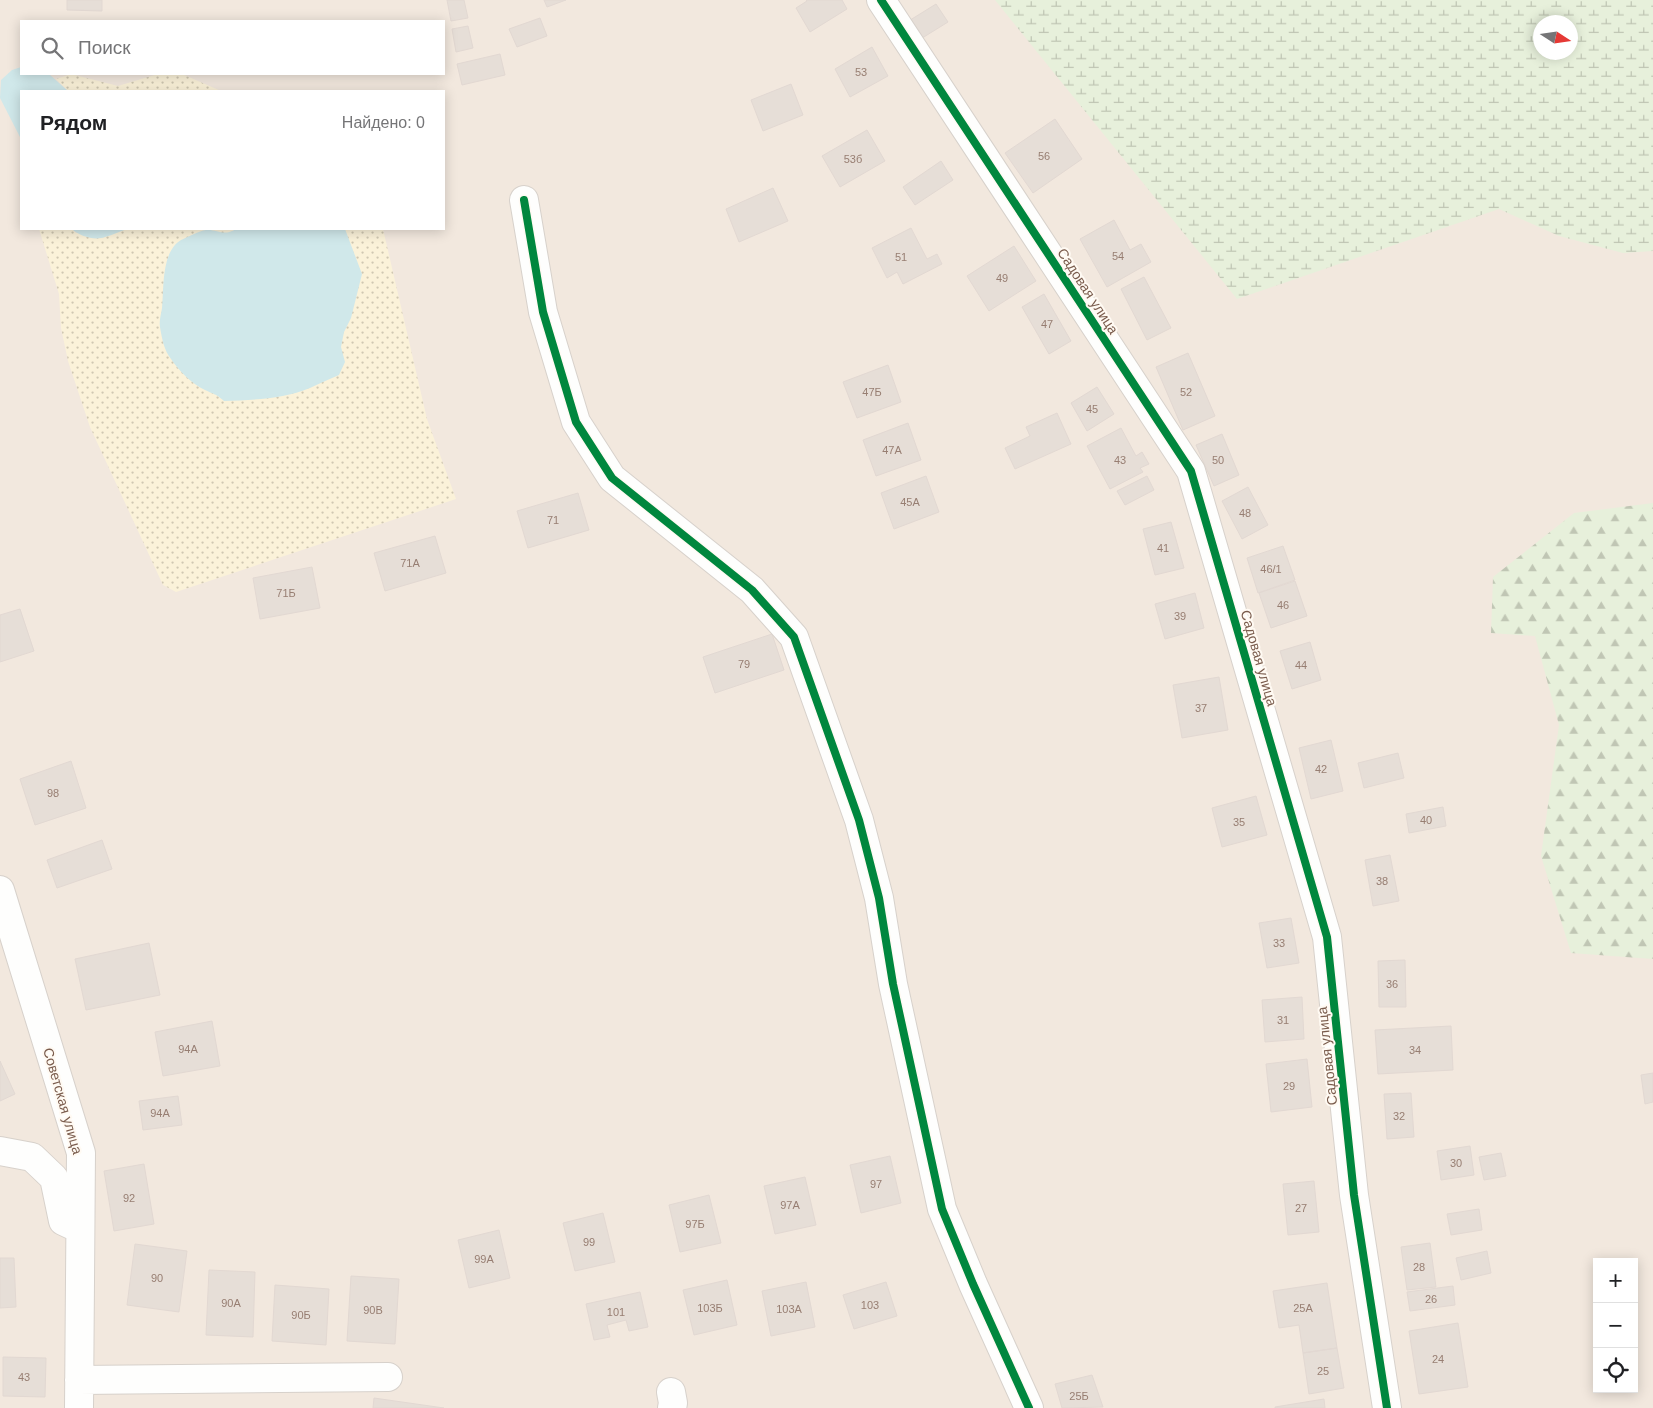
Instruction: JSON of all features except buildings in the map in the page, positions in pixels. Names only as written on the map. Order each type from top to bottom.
[{"type":"street","name":"Садовая улица","points":[[881,0],[1191,470],[1327,937],[1354,1195],[1387,1408]]},
{"type":"street","points":[[524,200],[543,312],[576,422],[612,478],[752,590],[794,637],[861,828],[879,898],[893,984],[942,1208],[973,1284],[1029,1408]]},
{"type":"street","name":"Советская улица","points":[[0,890],[81,1153],[79,1408]]},
{"type":"street","points":[[0,1151],[32,1157],[54,1178],[62,1221],[80,1229]]},
{"type":"street","points":[[79,1380],[388,1377]]},
{"type":"shaded area","points":[[0,0],[1045,0],[1248,242],[1653,46],[1653,1408],[0,1408]]},
{"type":"green space","points":[[995,0],[1653,0],[1653,251],[1623,253],[1559,236],[1499,209],[1237,299]]},
{"type":"green space","points":[[1653,503],[1653,959],[1571,953],[1541,856],[1559,725],[1535,636],[1491,633],[1493,577],[1574,513]]},
{"type":"sand","points":[[75,75],[118,86],[155,75],[184,75],[219,90],[67,90],[56,79]]},
{"type":"sand","points":[[39,230],[73,230],[76,233],[115,230],[383,230],[427,419],[456,499],[176,592],[163,585],[90,427],[68,361],[61,328],[59,294]]},
{"type":"water","points":[[20,67],[20,75],[50,75],[67,90],[20,90],[20,137],[0,98],[1,80],[12,70]]},
{"type":"water","points":[[73,230],[125,230],[101,238],[83,236]]},
{"type":"water","points":[[206,230],[345,230],[362,274],[351,318],[344,332],[341,347],[345,362],[339,375],[289,395],[224,401],[217,395],[191,381],[171,359],[164,344],[160,324],[165,271],[170,253],[181,240],[200,232]]},
{"type":"cycle path","points":[[881,0],[1191,471],[1327,937],[1354,1195],[1387,1408]]},
{"type":"cycle path","points":[[524,200],[543,312],[576,422],[612,478],[752,590],[794,637],[859,820],[879,898],[893,984],[942,1209],[973,1284],[1029,1408]]}]
